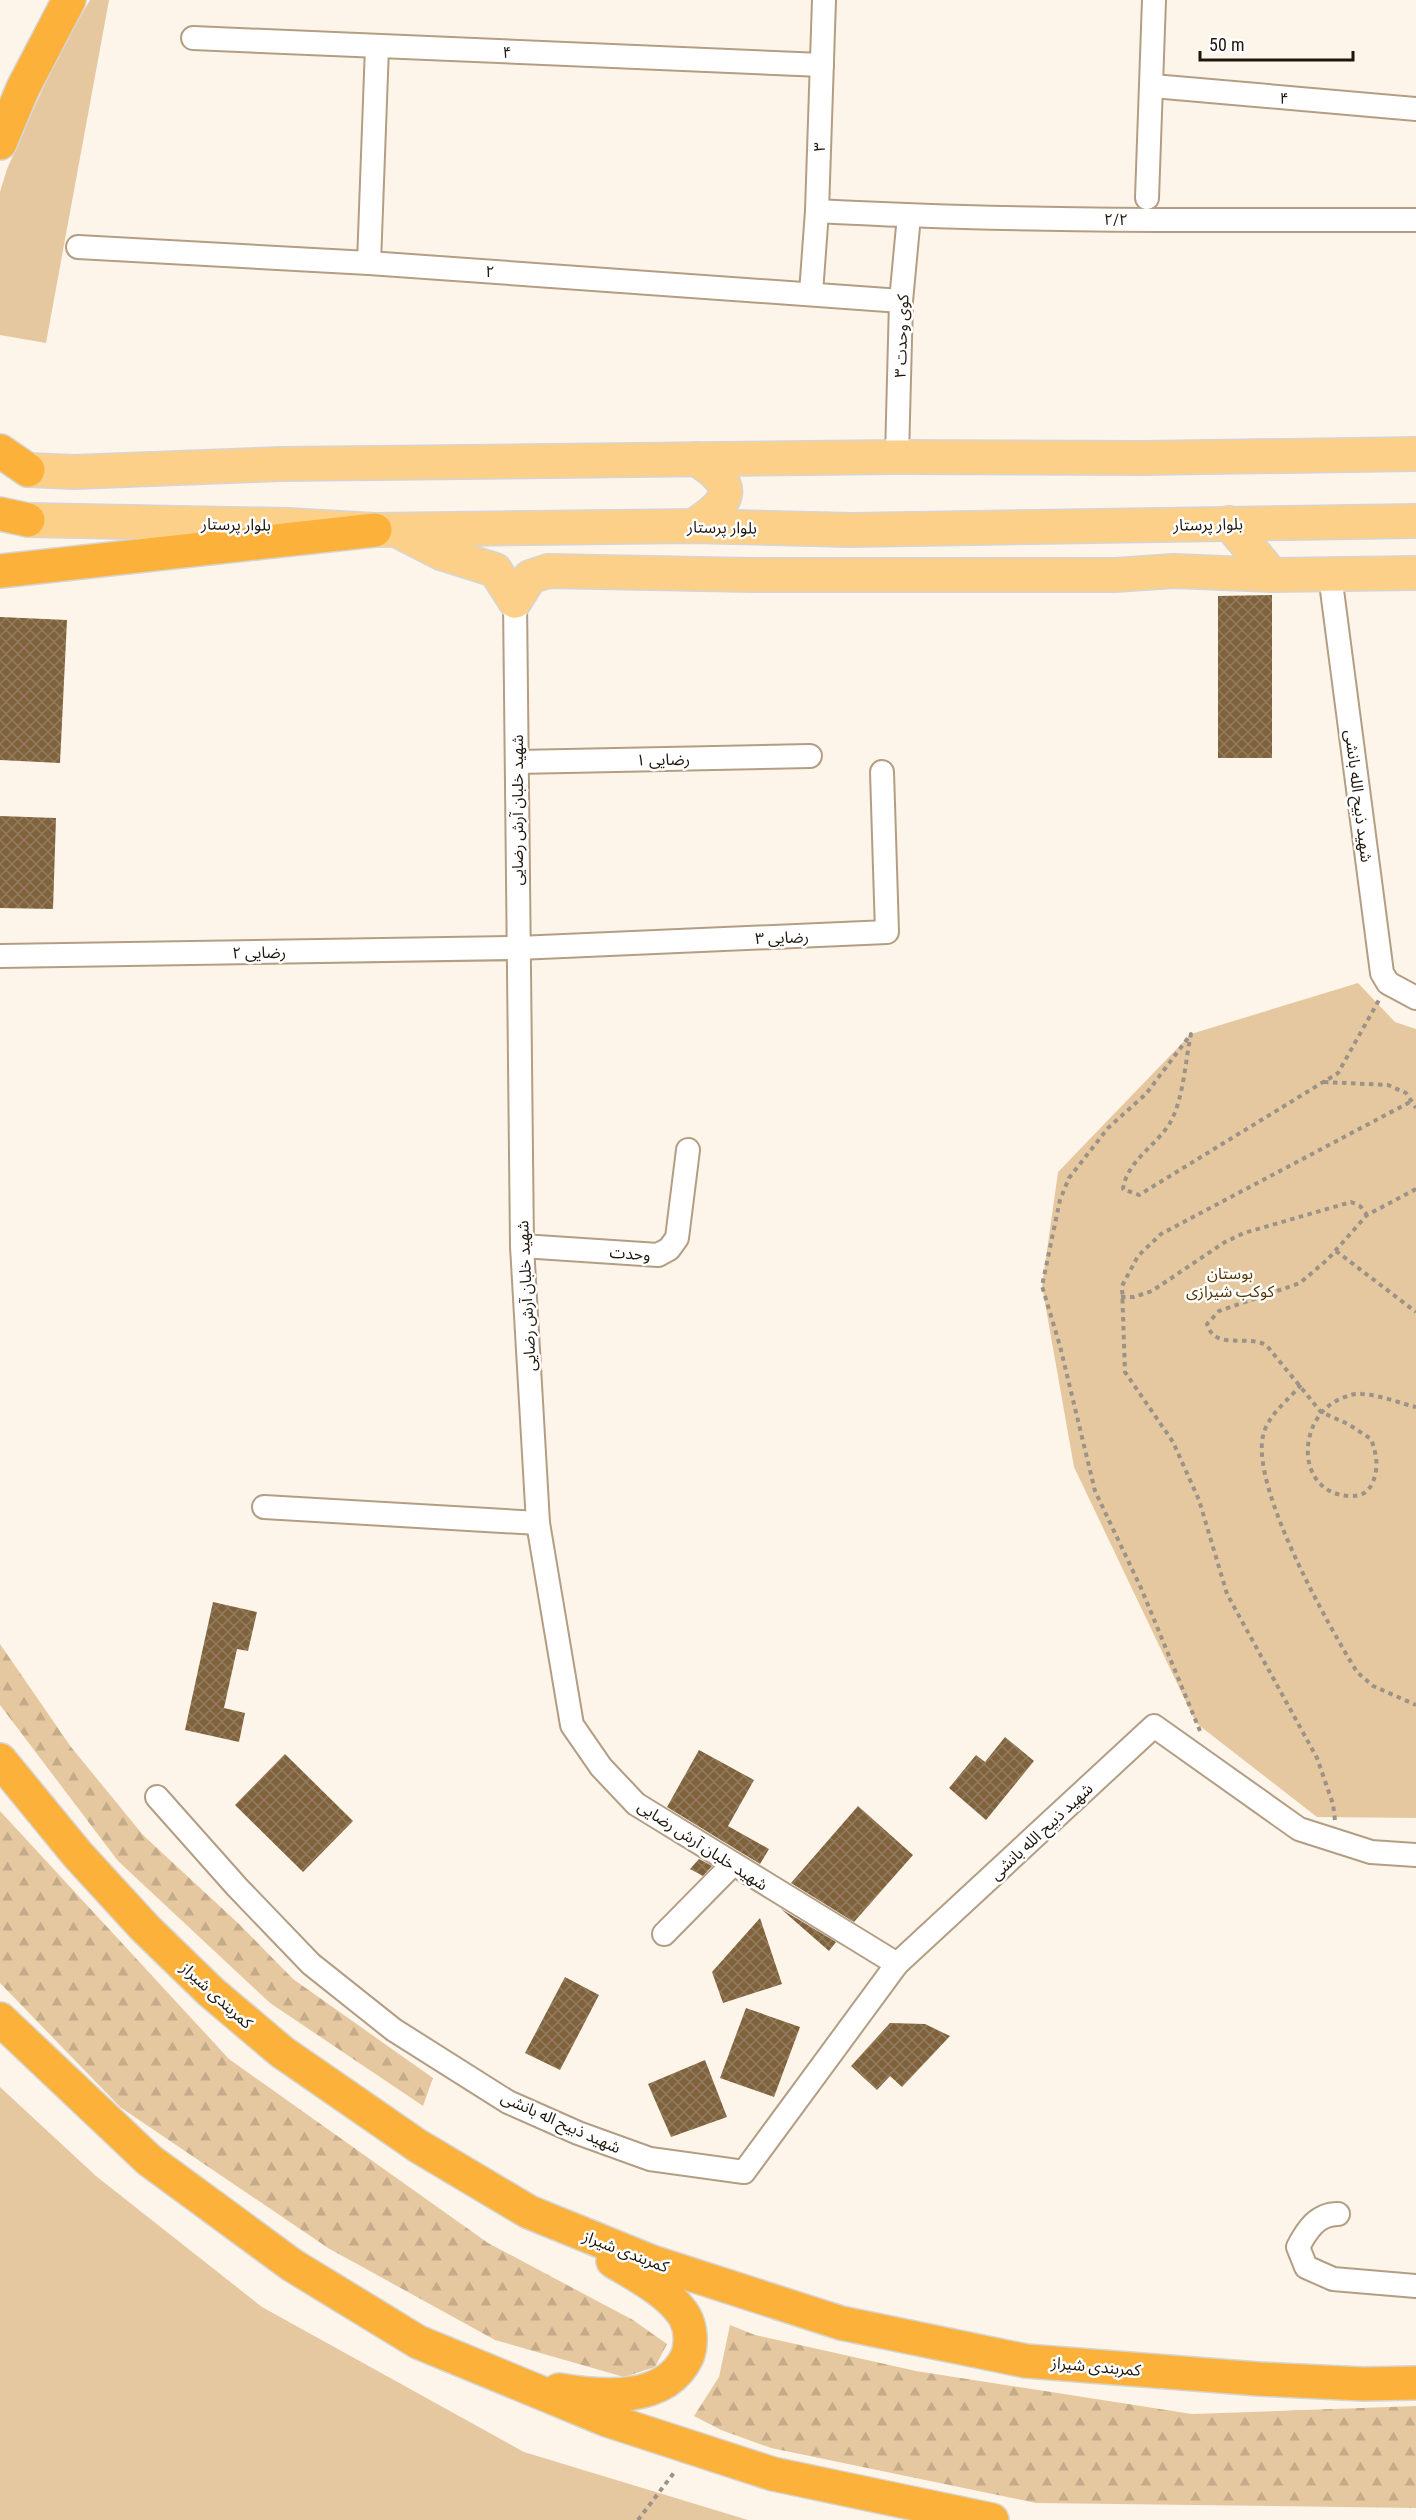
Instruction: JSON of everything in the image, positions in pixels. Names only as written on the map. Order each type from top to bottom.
[{"type":"highway","points":[[0,143],[22,88],[69,0]]},
{"type":"highway","points":[[0,451],[14,468]]},
{"type":"highway","points":[[0,571],[385,530]]},
{"type":"highway","name":"کمربندی شیراز","points":[[0,1760],[78,1855],[145,1928],[211,1992],[282,2052],[418,2146],[529,2212],[652,2262],[840,2323],[1026,2361],[1363,2385],[1416,2383]]},
{"type":"highway","points":[[0,2019],[149,2160],[292,2265],[418,2342],[490,2374],[607,2420],[773,2474],[992,2520]]},
{"type":"highway","points":[[490,2374],[574,2392],[639,2393],[670,2379],[682,2366],[690,2351],[690,2337],[685,2318],[673,2302],[626,2269],[529,2212]]},
{"type":"main road","points":[[14,468],[75,472],[282,464],[1416,454]]},
{"type":"main road","points":[[693,526],[713,514],[723,502],[725,492],[724,481],[718,473],[696,459]]},
{"type":"main road","points":[[764,459],[753,474],[746,498],[757,517],[769,528]]},
{"type":"main road","name":"بلوار پرستار","points":[[14,517],[385,530],[693,526],[851,530],[1416,521]]},
{"type":"main road","points":[[1174,571],[1220,523],[1272,575]]},
{"type":"main road","points":[[385,530],[441,553],[495,570],[515,600],[530,577],[548,570],[753,575],[1115,574],[1174,571],[1272,575],[1416,573]]},
{"type":"street","name":"۳","points":[[811,293],[817,211],[824,0]]},
{"type":"street","points":[[1136,0],[1154,0],[1147,198]]},
{"type":"street","name":"۴","points":[[193,38],[822,65]]},
{"type":"street","points":[[369,263],[377,47]]},
{"type":"street","name":"۴","points":[[1152,86],[1416,110]]},
{"type":"street","name":"۲/۲","points":[[817,211],[909,216],[1416,220]]},
{"type":"street","name":"کوی وحدت ۳","points":[[897,457],[902,301],[909,216]]},
{"type":"street","name":"۲","points":[[78,247],[369,263],[902,301]]},
{"type":"street","name":"شهید ذبیح الله بانشی","points":[[1330,575],[1382,973],[1388,984]]},
{"type":"street","name":"شهید خلبان آرش رضایی","points":[[515,600],[522,1246],[538,1523],[572,1725],[601,1767],[636,1804],[897,1964]]},
{"type":"street","name":"رضایی ۱","points":[[517,762],[810,756]]},
{"type":"street","name":"رضایی ۳","points":[[518,948],[887,932],[882,772]]},
{"type":"street","name":"رضایی ۲","points":[[0,956],[518,948]]},
{"type":"street","points":[[1388,984],[1416,998]]},
{"type":"street","name":"وحدت","points":[[522,1246],[658,1256],[669,1249],[677,1238],[688,1150]]},
{"type":"street","points":[[264,1507],[538,1523]]},
{"type":"street","name":"شهید ذبیح الله بانشی","points":[[744,2172],[897,1964],[1154,1726],[1299,1830],[1371,1852],[1416,1855]]},
{"type":"street","name":"شهید ذبیح اله بانشی","points":[[157,1797],[237,1887],[311,1964],[394,2030],[508,2102],[578,2133],[650,2159],[744,2172]]},
{"type":"street","points":[[664,1934],[732,1864]]},
{"type":"street","points":[[1338,2214],[1327,2214],[1307,2228],[1298,2247],[1306,2267],[1333,2279],[1416,2286]]},
{"type":"path","points":[[1205,1738],[1196,1725],[1141,1588],[1095,1491],[1060,1346],[1042,1286],[1060,1200],[1069,1178],[1108,1128],[1146,1094],[1191,1034],[1177,1103],[1171,1121],[1125,1177],[1123,1189],[1139,1195],[1338,1073],[1388,984]]},
{"type":"path","points":[[1324,1082],[1388,1085],[1406,1093],[1416,1108]]},
{"type":"path","points":[[1326,1821],[1335,1824],[1333,1804],[1317,1758],[1227,1594],[1198,1500],[1173,1442],[1127,1378],[1120,1297],[1129,1269],[1147,1245],[1161,1233],[1412,1101]]},
{"type":"path","points":[[1416,1189],[1367,1215],[1336,1251],[1314,1273],[1300,1283],[1220,1311],[1207,1324],[1209,1332],[1216,1338],[1230,1341],[1261,1341],[1301,1385],[1321,1412],[1371,1439],[1377,1462],[1376,1476],[1364,1495],[1346,1496],[1332,1492],[1319,1484],[1309,1465],[1308,1443],[1316,1416],[1321,1412],[1331,1403],[1361,1393],[1416,1407]]},
{"type":"path","points":[[1120,1297],[1134,1297],[1152,1291],[1225,1242],[1244,1233],[1351,1202],[1360,1206],[1367,1215]]},
{"type":"path","points":[[1336,1251],[1416,1312]]},
{"type":"path","points":[[1301,1385],[1273,1416],[1263,1435],[1260,1454],[1277,1517],[1342,1649],[1357,1672],[1373,1686],[1416,1705]]},
{"type":"path","points":[[638,2520],[693,2448]]},
{"type":"green space","points":[[90,0],[109,0],[46,343],[0,335],[0,192],[7,169],[56,59]]},
{"type":"green space","name":"بوستان کوکب شیرازی","points":[[1358,983],[1395,1022],[1416,1029],[1416,1818],[1317,1817],[1196,1723],[1074,1467],[1042,1286],[1058,1172],[1191,1034]]},
{"type":"green space","points":[[0,1644],[71,1747],[143,1835],[239,1924],[293,1979],[433,2078],[423,2106],[270,2003],[118,1861],[0,1705]]},
{"type":"green space","points":[[0,1811],[229,2059],[488,2243],[633,2320],[667,2344],[655,2367],[624,2377],[495,2340],[328,2248],[120,2107],[0,1983]]},
{"type":"green space","points":[[0,2087],[96,2176],[262,2307],[524,2452],[748,2520],[0,2520]]},
{"type":"green space","points":[[730,2325],[755,2335],[916,2371],[1192,2414],[1416,2406],[1416,2508],[1036,2503],[771,2448],[721,2430],[694,2416],[719,2377]]},
{"type":"building","points":[[1272,595],[1272,758],[1218,758],[1218,596]]},
{"type":"building","points":[[0,617],[67,620],[60,763],[0,760]]},
{"type":"building","points":[[0,816],[56,818],[53,909],[0,908]]},
{"type":"building","points":[[213,1602],[257,1612],[248,1651],[237,1649],[224,1708],[245,1713],[239,1742],[185,1730]]},
{"type":"building","points":[[1005,1737],[1034,1761],[986,1820],[949,1788],[976,1755],[985,1762]]},
{"type":"building","points":[[699,1750],[754,1780],[728,1826],[769,1849],[760,1864],[667,1807]]},
{"type":"building","points":[[285,1754],[353,1821],[303,1872],[235,1805]]},
{"type":"building","points":[[858,1806],[913,1855],[854,1922],[791,1883]]},
{"type":"building","points":[[699,1859],[712,1866],[703,1876],[690,1869]]},
{"type":"building","points":[[781,1909],[836,1942],[829,1951]]},
{"type":"building","points":[[760,1918],[782,1984],[723,2003],[712,1972]]},
{"type":"building","points":[[565,1977],[599,1995],[560,2070],[525,2053]]},
{"type":"building","points":[[746,2008],[800,2027],[774,2097],[720,2078]]},
{"type":"building","points":[[890,2023],[925,2024],[950,2036],[902,2087],[890,2076],[877,2090],[851,2066]]},
{"type":"building","points":[[705,2060],[727,2117],[671,2137],[648,2084]]}]
